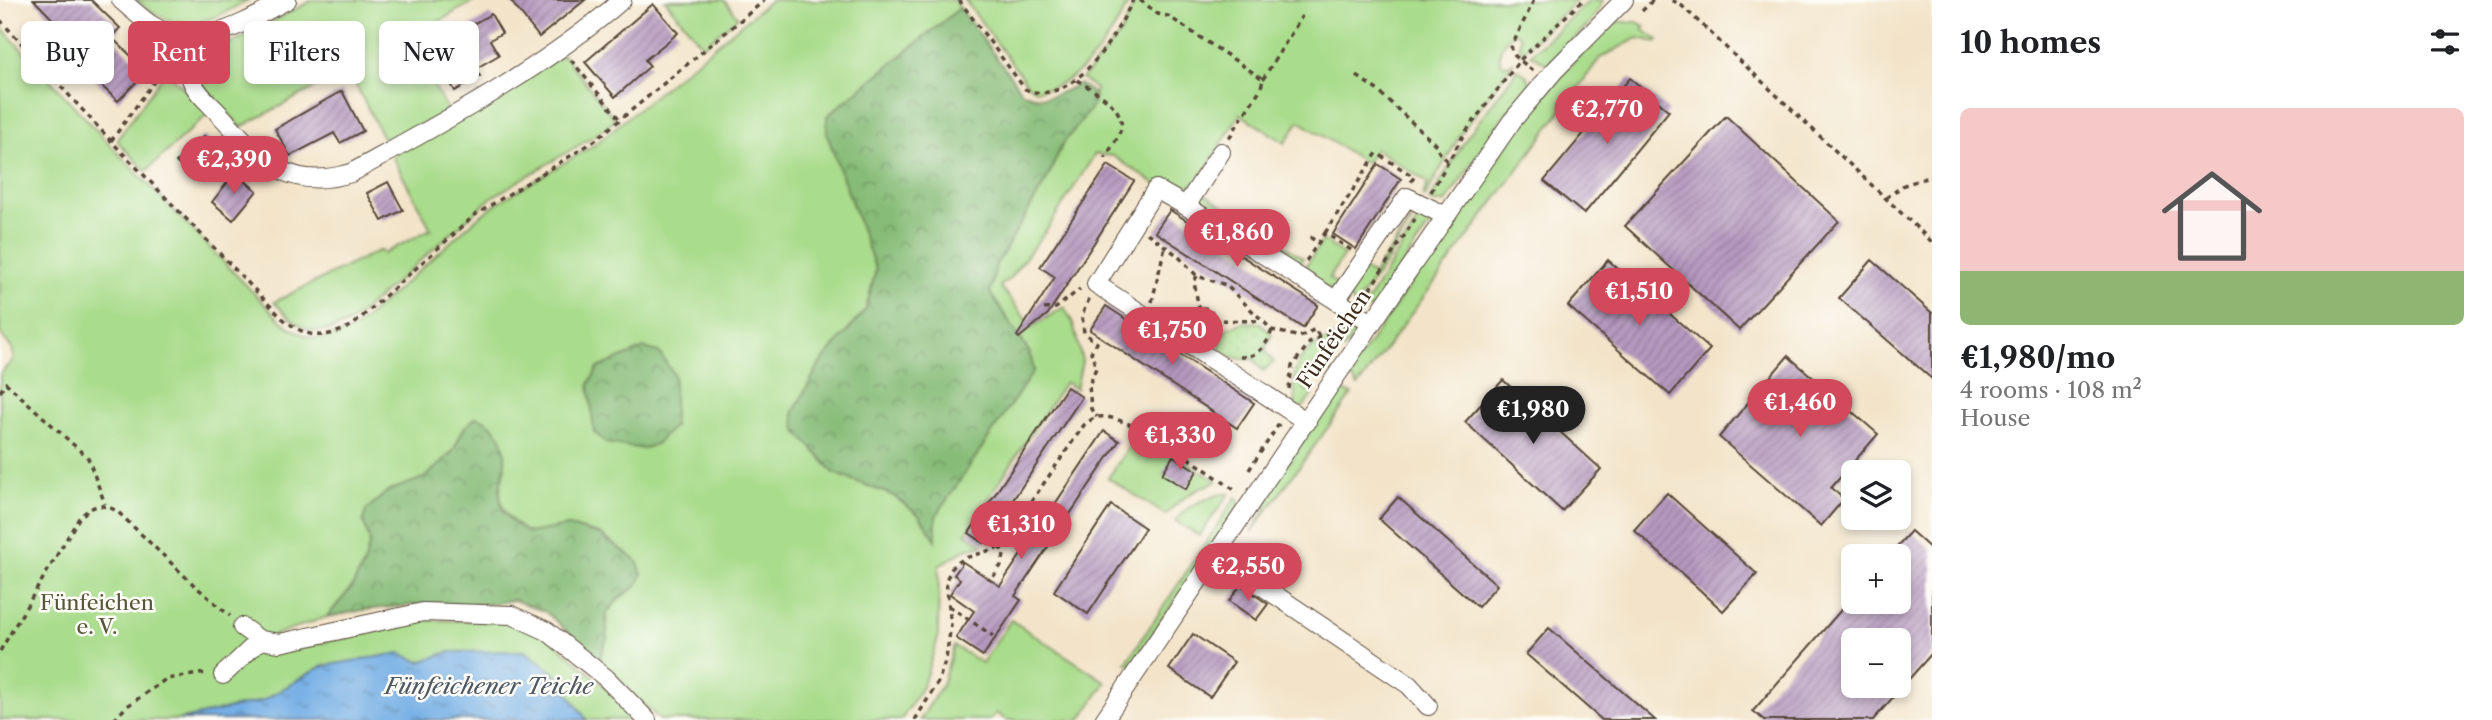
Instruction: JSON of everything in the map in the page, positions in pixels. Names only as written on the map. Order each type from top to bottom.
[{"type":"street","points":[[121,0],[147,21]]},
{"type":"street","points":[[230,29],[287,0]]},
{"type":"street","points":[[193,84],[256,154],[282,172],[308,180],[330,179],[351,173],[482,100],[561,48],[622,0]]},
{"type":"street","name":"Fünfeichen","points":[[1104,720],[1512,121],[1553,71],[1624,0]]},
{"type":"street","points":[[1186,206],[1221,152]]},
{"type":"street","points":[[1307,422],[1096,284],[1156,189],[1372,323]]},
{"type":"street","points":[[1336,300],[1364,259],[1416,201],[1447,216]]},
{"type":"street","points":[[1216,555],[1409,685],[1428,706]]},
{"type":"street","points":[[242,627],[260,640],[280,643],[423,612],[512,615],[547,631],[606,678],[647,720]]},
{"type":"street","points":[[223,675],[260,640]]},
{"type":"path","points":[[0,20],[111,141],[282,317],[302,332],[322,336],[337,333],[353,325],[475,215],[593,142],[765,0]]},
{"type":"path","points":[[959,0],[1025,89],[1034,93],[1044,93],[1077,80],[1118,31],[1133,0]]},
{"type":"path","points":[[1140,0],[1263,79]]},
{"type":"path","points":[[1520,60],[1511,48],[1534,0]]},
{"type":"path","points":[[1355,312],[1389,263],[1416,201],[1448,162],[1464,134],[1520,60],[1583,0]]},
{"type":"path","points":[[1642,11],[1653,0]]},
{"type":"path","points":[[1672,0],[1681,5],[1932,242]]},
{"type":"path","points":[[1221,152],[1301,16]]},
{"type":"path","points":[[561,48],[621,121]]},
{"type":"path","points":[[1357,76],[1377,90],[1434,144],[1448,162]]},
{"type":"path","points":[[1077,80],[1098,93],[1120,117],[1122,126],[1119,135],[1105,158]]},
{"type":"path","points":[[111,141],[152,84]]},
{"type":"path","points":[[1297,275],[1377,153],[1414,177],[1405,192],[1416,201]]},
{"type":"path","points":[[1886,198],[1904,186],[1932,176]]},
{"type":"path","points":[[1134,224],[1177,255],[1197,276],[1226,285],[1272,330],[1300,337],[1315,329],[1320,338]]},
{"type":"path","points":[[1325,233],[1364,259]]},
{"type":"path","points":[[1310,237],[1318,243]]},
{"type":"path","points":[[1148,318],[1165,246]]},
{"type":"path","points":[[1197,276],[1194,282],[1199,309],[1195,315],[1197,323],[1206,325],[1212,320],[1261,321]]},
{"type":"path","points":[[1044,309],[1056,308],[1077,290],[1096,284]]},
{"type":"path","points":[[1096,284],[1082,315],[1084,333],[1097,344],[1091,352],[1096,368],[1089,385],[1091,409],[1097,417]]},
{"type":"path","points":[[1199,309],[1210,310],[1212,320]]},
{"type":"path","points":[[1231,354],[1252,357],[1262,349],[1272,330]]},
{"type":"path","points":[[0,392],[6,383],[88,458],[105,505]]},
{"type":"path","points":[[915,720],[938,682],[946,659],[951,625],[946,580],[953,566],[965,558],[1000,547],[1084,425],[1097,417],[1117,419],[1156,438],[1236,491]]},
{"type":"path","points":[[0,651],[79,518],[90,508],[105,505],[117,511],[242,627]]},
{"type":"path","points":[[993,577],[1002,564],[1004,555],[1000,547]]},
{"type":"path","points":[[949,606],[993,636]]},
{"type":"path","points":[[114,720],[126,707],[166,679],[210,672],[223,675]]},
{"type":"green space","points":[[136,0],[249,0],[205,21],[174,21],[152,12]]},
{"type":"green space","points":[[313,0],[476,0],[439,21],[379,21],[379,84],[433,84],[448,111],[386,143],[355,84],[365,84],[365,21],[274,21]]},
{"type":"green space","points":[[665,0],[724,0],[738,17],[703,46]]},
{"type":"green space","name":"Fünfeichen e. V.","points":[[771,0],[954,0],[960,8],[827,116],[827,134],[876,270],[866,309],[819,365],[834,473],[892,495],[919,515],[936,539],[936,516],[1034,370],[1012,326],[990,293],[996,265],[1047,179],[1062,145],[1093,105],[1096,89],[1082,79],[1121,33],[1136,0],[1577,0],[1521,53],[1520,37],[1515,32],[1505,42],[1500,50],[1502,64],[1514,62],[1462,132],[1424,198],[1428,183],[1376,149],[1366,163],[1299,121],[1285,143],[1240,114],[1199,180],[1184,189],[1165,190],[1113,156],[1095,154],[1048,228],[1009,279],[1000,286],[1032,327],[1064,307],[1073,323],[1082,361],[1076,389],[1065,382],[966,533],[983,545],[966,549],[939,566],[938,638],[923,685],[901,720],[660,720],[599,660],[607,638],[606,615],[618,599],[637,586],[637,561],[600,534],[569,526],[528,533],[518,526],[505,511],[500,495],[505,463],[464,428],[453,451],[426,478],[388,491],[363,521],[370,541],[365,562],[352,587],[327,617],[274,635],[286,651],[424,620],[512,622],[546,635],[598,680],[637,720],[587,720],[553,672],[449,652],[420,662],[322,666],[262,701],[179,720],[0,720],[0,374],[13,360],[13,350],[0,333],[0,26],[21,49],[21,84],[54,84],[280,320],[299,333],[316,338],[334,336],[355,328],[476,219],[497,203],[594,145]]},
{"type":"green space","points":[[965,0],[1130,0],[1104,44],[1080,71],[1066,81],[1035,90],[1028,85]]},
{"type":"green space","points":[[1590,0],[1603,0],[1587,25],[1547,64],[1531,54]]},
{"type":"green space","points":[[960,8],[1022,92],[1045,97],[1079,84],[1094,94],[1093,105],[1062,145],[1047,179],[996,265],[990,293],[1030,353],[1034,370],[936,516],[936,540],[919,515],[892,495],[834,473],[796,430],[793,413],[819,365],[866,309],[876,270],[827,134],[827,116]]},
{"type":"green space","points":[[1615,22],[1637,22],[1645,26],[1643,30],[1658,40],[1656,42],[1637,38],[1600,58],[1358,386],[1351,377],[1351,370],[1519,127],[1560,76]]},
{"type":"green space","points":[[244,37],[244,84],[322,84],[241,127],[202,84],[230,84],[230,43]]},
{"type":"green space","points":[[563,55],[614,121],[591,138],[492,197],[351,322],[327,330],[309,329],[292,319],[274,302],[380,250],[383,254],[431,229],[392,156]]},
{"type":"green space","points":[[1518,69],[1528,77],[1530,84],[1504,115],[1446,202],[1429,201],[1467,137]]},
{"type":"green space","points":[[157,84],[179,84],[209,113],[146,171],[118,142]]},
{"type":"green space","points":[[1201,191],[1303,258],[1297,267],[1199,204],[1198,196]]},
{"type":"green space","points":[[1413,207],[1420,207],[1387,261],[1355,305],[1349,298],[1350,287],[1362,268],[1373,275],[1412,218],[1407,214]]},
{"type":"green space","points":[[1426,208],[1435,217],[1373,308],[1362,310]]},
{"type":"green space","points":[[1323,240],[1344,255],[1329,278],[1339,286],[1332,291],[1302,272]]},
{"type":"green space","points":[[1355,317],[1360,326],[1344,349],[1333,343],[1303,388],[1313,395],[1303,407],[1295,408],[1294,379],[1300,360],[1317,345],[1346,330]]},
{"type":"green space","points":[[1245,322],[1260,323],[1272,334],[1265,350],[1274,362],[1263,371],[1253,359],[1236,358],[1220,349],[1221,334],[1228,328]]},
{"type":"green space","points":[[644,348],[659,352],[674,375],[674,426],[656,444],[643,449],[606,443],[594,432],[589,384],[598,368]]},
{"type":"green space","points":[[1340,390],[1352,394],[1252,532],[1267,507],[1262,503],[1335,393]]},
{"type":"green space","points":[[476,417],[489,423],[502,441],[505,463],[500,499],[506,515],[513,522],[528,533],[569,526],[600,535],[637,561],[642,574],[637,586],[618,599],[606,615],[607,638],[599,660],[546,612],[514,600],[490,604],[424,604],[363,610],[327,617],[352,587],[365,562],[370,541],[363,521],[366,510],[388,491],[426,477],[453,451],[464,428]]},
{"type":"green space","points":[[1138,433],[1217,481],[1189,495],[1166,515],[1108,478]]},
{"type":"green space","points":[[1221,494],[1229,494],[1199,536],[1175,521],[1190,507]]},
{"type":"green space","points":[[1236,497],[1240,503],[1131,665],[1126,663]]},
{"type":"green space","points":[[1011,620],[1106,682],[1080,720],[1006,720],[996,713],[991,720],[920,720],[942,685],[954,646],[982,663]]},
{"type":"water","name":"Fünfeichener Teiche","points":[[525,651],[553,672],[587,720],[179,720],[262,701],[322,666],[400,653],[420,662],[449,652]]},
{"type":"building","points":[[34,0],[91,0],[113,21],[54,21]]},
{"type":"building","points":[[510,0],[585,0],[539,37]]},
{"type":"building","points":[[653,4],[678,33],[645,60],[650,66],[615,97],[585,62]]},
{"type":"building","points":[[491,14],[502,33],[490,40],[499,55],[479,67],[479,21]]},
{"type":"building","points":[[114,22],[120,28],[114,34]]},
{"type":"building","points":[[114,40],[128,53],[128,84],[134,84],[118,101],[99,84],[114,84]]},
{"type":"building","points":[[1630,78],[1669,111],[1584,214],[1544,181]]},
{"type":"building","points":[[451,84],[467,84],[455,91]]},
{"type":"building","points":[[342,91],[363,131],[340,143],[334,133],[290,156],[275,129]]},
{"type":"building","points":[[1726,116],[1839,221],[1739,330],[1625,226]]},
{"type":"building","points":[[204,136],[219,152],[224,152],[194,180],[176,162]]},
{"type":"building","points":[[1378,164],[1401,179],[1356,249],[1333,234]]},
{"type":"building","points":[[1108,165],[1134,181],[1048,314],[1019,338],[1017,336],[1055,277],[1040,267]]},
{"type":"building","points":[[235,173],[257,191],[233,220],[212,202]]},
{"type":"building","points":[[388,182],[403,210],[382,221],[367,193]]},
{"type":"building","points":[[1170,210],[1318,305],[1303,328],[1155,232]]},
{"type":"building","points":[[1608,260],[1710,349],[1670,395],[1568,306]]},
{"type":"building","points":[[1872,260],[1932,313],[1932,379],[1839,298]]},
{"type":"building","points":[[1106,306],[1254,403],[1237,428],[1090,330]]},
{"type":"building","points":[[1788,356],[1878,434],[1855,460],[1841,460],[1841,477],[1831,488],[1841,496],[1841,503],[1821,526],[1719,437]]},
{"type":"building","points":[[1503,380],[1601,469],[1562,511],[1465,422]]},
{"type":"building","points":[[1067,387],[1082,397],[984,543],[969,533]]},
{"type":"building","points":[[1104,431],[1119,441],[1015,596],[1021,600],[983,656],[956,638],[974,611],[950,594],[960,579],[954,575],[963,562],[1000,586]]},
{"type":"building","points":[[1173,456],[1197,471],[1186,489],[1162,474]]},
{"type":"building","points":[[1667,493],[1757,574],[1723,611],[1634,530]]},
{"type":"building","points":[[1398,497],[1497,585],[1478,607],[1379,519]]},
{"type":"building","points":[[1111,505],[1145,528],[1088,614],[1054,591]]},
{"type":"building","points":[[1911,531],[1932,550],[1932,653],[1911,677],[1911,628],[1841,628],[1841,698],[1892,698],[1873,720],[1764,720],[1753,711],[1841,610],[1841,614],[1911,614],[1911,544],[1899,544]]},
{"type":"building","points":[[1241,585],[1268,604],[1256,620],[1229,601]]},
{"type":"building","points":[[1549,628],[1655,720],[1602,720],[1526,654]]},
{"type":"building","points":[[1193,634],[1234,662],[1210,697],[1169,669]]}]
